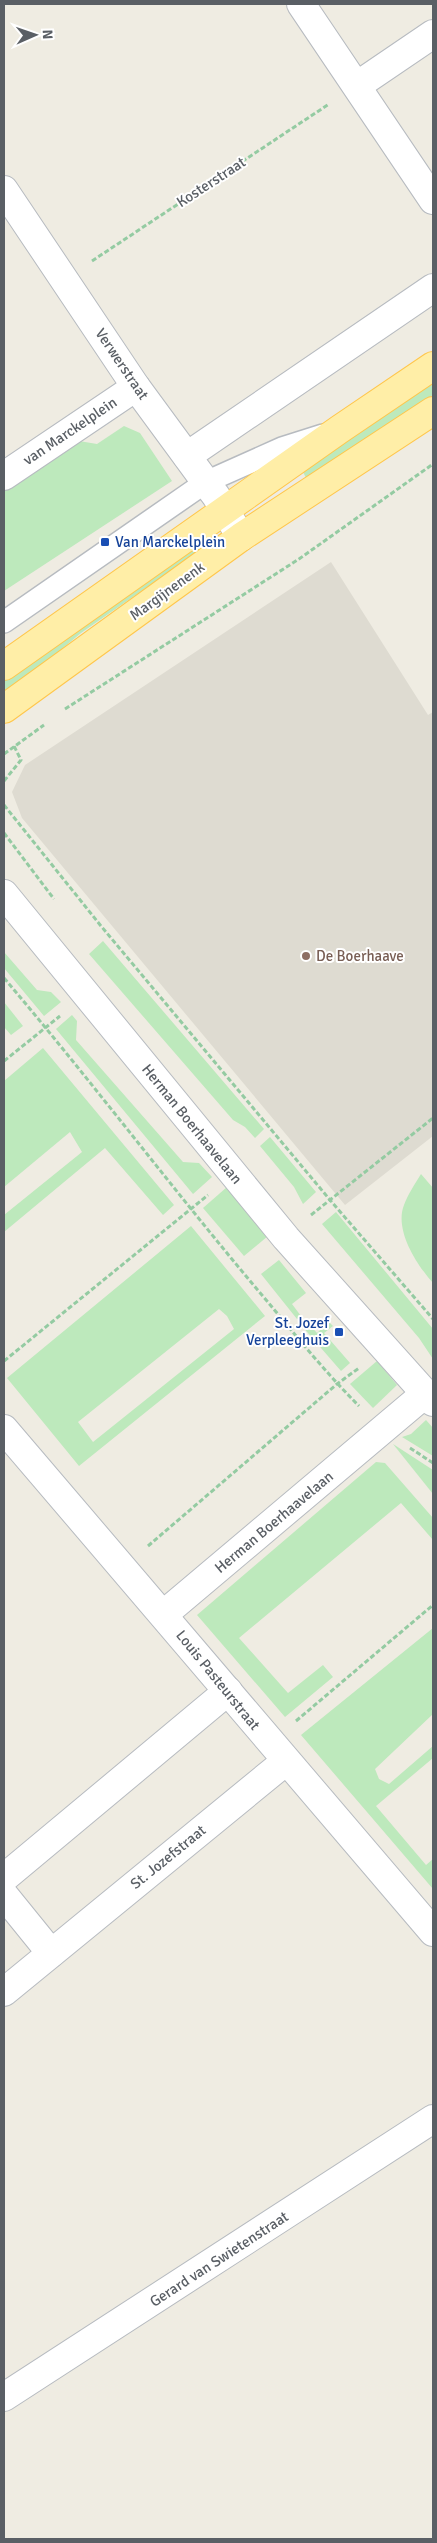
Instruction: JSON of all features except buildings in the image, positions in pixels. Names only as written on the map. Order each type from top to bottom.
[{"type":"main road","name":"Margijnenenk","points":[[4,666],[340,429],[433,366]]},
{"type":"main road","name":"Margijnenenk","points":[[4,709],[241,537],[433,411]]},
{"type":"street","points":[[301,4],[358,85],[433,200]]},
{"type":"street","points":[[358,85],[433,34]]},
{"type":"street","name":"Verwerstraat","points":[[4,190],[136,387],[226,511],[241,537]]},
{"type":"street","points":[[187,456],[433,288]]},
{"type":"street","name":"van Marckelplein","points":[[4,476],[136,387]]},
{"type":"street","name":"Herman Boerhaavelaan","points":[[4,894],[286,1238],[429,1398],[384,1430],[164,1614]]},
{"type":"street","name":"Louis Pasteurstraat","points":[[4,1429],[122,1568],[164,1614],[278,1752],[433,1932]]},
{"type":"street","points":[[4,1878],[228,1690]]},
{"type":"street","name":"St. Jozefstraat","points":[[4,1992],[51,1953],[278,1752]]},
{"type":"street","points":[[4,1895],[51,1953]]},
{"type":"street","name":"Gerard van Swietenstraat","points":[[6,2391],[112,2329],[433,2118]]},
{"type":"lane","name":"Margijnenenk","points":[[4,622],[206,482],[282,448],[340,429]]},
{"type":"path","name":"Kosterstraat","points":[[64,279],[358,85]]},
{"type":"path","points":[[58,714],[298,559],[433,464]]},
{"type":"path","points":[[4,754],[51,719]]},
{"type":"path","points":[[4,781],[21,760],[14,746]]},
{"type":"path","points":[[4,804],[101,926],[330,1200],[433,1319]]},
{"type":"path","points":[[4,978],[46,1027],[190,1210],[337,1384],[384,1430],[433,1463]]},
{"type":"path","points":[[4,1061],[46,1027]]},
{"type":"path","points":[[308,1217],[433,1118]]},
{"type":"path","points":[[4,1361],[190,1210]]},
{"type":"path","points":[[122,1568],[337,1384],[386,1348]]},
{"type":"path","points":[[278,1752],[433,1605]]},
{"type":"shaded area","points":[[331,562],[428,715],[433,712],[433,1136],[345,1205],[22,818],[12,792],[25,765]]},
{"type":"green space","points":[[433,377],[433,395],[307,480],[301,468]]},
{"type":"green space","points":[[124,426],[140,433],[172,481],[4,591],[4,491],[79,441],[97,444]]},
{"type":"green space","points":[[207,537],[211,542],[209,544],[81,633],[4,697],[4,681],[68,632]]},
{"type":"green space","points":[[103,941],[264,1129],[255,1138],[245,1127],[233,1120],[89,954]]},
{"type":"green space","points":[[4,952],[37,990],[51,992],[61,1002],[44,1016],[4,968]]},
{"type":"green space","points":[[4,1002],[23,1026],[11,1035],[4,1027]]},
{"type":"green space","points":[[72,1015],[77,1021],[76,1040],[183,1162],[199,1163],[212,1177],[193,1194],[56,1029]]},
{"type":"green space","points":[[43,1048],[174,1205],[163,1215],[105,1148],[4,1232],[4,1215],[82,1152],[70,1132],[4,1187],[4,1081]]},
{"type":"green space","points":[[270,1137],[316,1192],[303,1204],[294,1187],[260,1146]]},
{"type":"green space","points":[[421,1174],[433,1188],[433,1283],[414,1257],[402,1225],[404,1205]]},
{"type":"green space","points":[[227,1187],[268,1236],[244,1256],[203,1208]]},
{"type":"green space","points":[[336,1212],[433,1329],[433,1359],[419,1338],[322,1224]]},
{"type":"green space","points":[[191,1226],[265,1316],[79,1466],[7,1378]],"holes":[[[219,1309],[227,1316],[234,1329],[93,1442],[78,1422]]]},
{"type":"green space","points":[[279,1260],[306,1293],[292,1304],[301,1316],[297,1319],[261,1274]]},
{"type":"green space","points":[[306,1321],[317,1333],[329,1322],[333,1326],[324,1333],[350,1363],[341,1371],[301,1325]]},
{"type":"green space","points":[[377,1361],[397,1385],[373,1408],[350,1384]]},
{"type":"green space","points":[[426,1420],[433,1428],[433,1456],[402,1437],[411,1434]]},
{"type":"green space","points":[[393,1444],[433,1470],[433,1494]]},
{"type":"green space","points":[[376,1462],[385,1463],[433,1518],[433,1540],[401,1503],[239,1638],[288,1693],[323,1665],[333,1677],[285,1717],[197,1615]]},
{"type":"green space","points":[[433,1628],[433,1714],[375,1769],[379,1779],[389,1784],[433,1746],[433,1758],[376,1806],[426,1865],[433,1859],[433,1889],[301,1735]]},
{"type":"place","name":"Van Marckelplein","points":[[105,542]]},
{"type":"place","name":"De Boerhaave","points":[[306,956]]},
{"type":"place","name":"St. Jozef Verpleeghuis","points":[[339,1332]]}]
